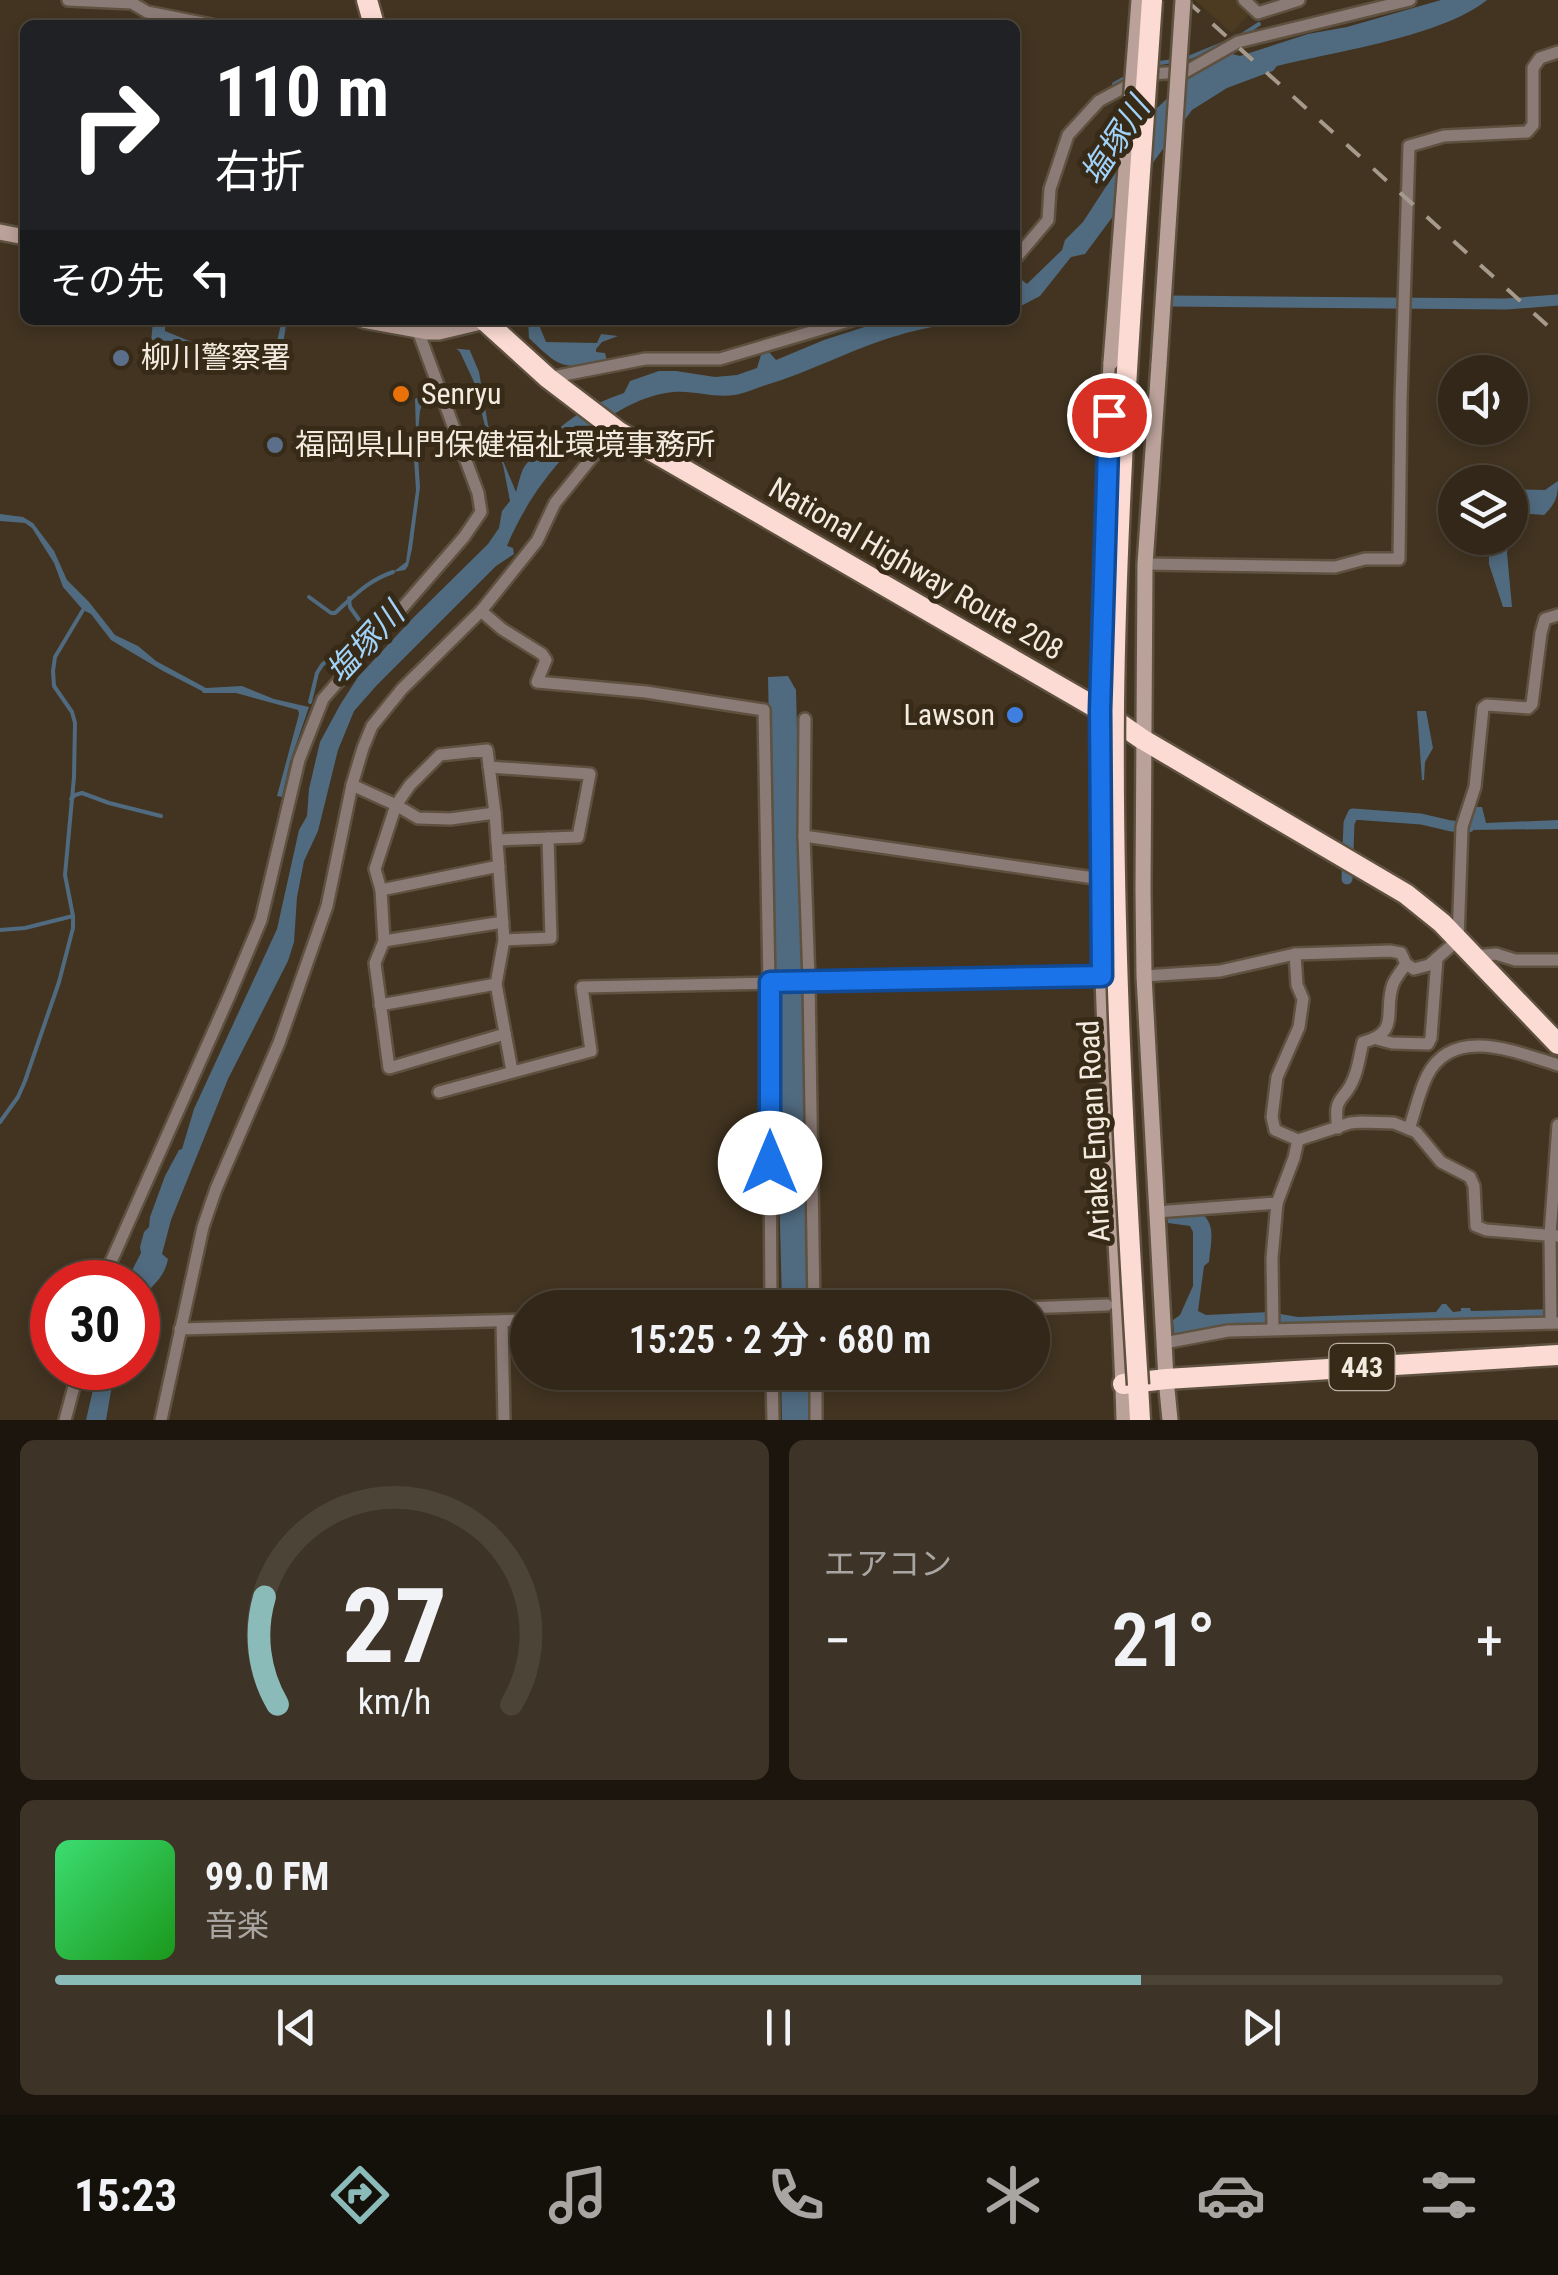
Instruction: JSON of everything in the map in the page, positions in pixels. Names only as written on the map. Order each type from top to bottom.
[{"type":"highway","name":"Ariake Engan Road","points":[[1140,1420],[1130,1384],[1114,720],[1124,420],[1152,0]]},
{"type":"highway","name":"National Highway Route 208","points":[[490,325],[565,393],[619,432],[1100,710],[1142,739],[1406,894],[1442,923],[1558,1044]]},
{"type":"highway","name":"443","points":[[1130,1384],[1558,1355]]},
{"type":"main road","points":[[1124,1420],[1130,1384],[1102,976],[1100,710],[1112,362],[1139,0]]},
{"type":"main road","points":[[1170,1420],[1144,976],[1142,739],[1145,564],[1183,0]]},
{"type":"main road","points":[[422,328],[468,325]]},
{"type":"main road","points":[[1105,536],[1145,564]]},
{"type":"main road","points":[[1100,879],[1143,890]]},
{"type":"main road","points":[[1102,976],[1144,976]]},
{"type":"street","points":[[68,0],[142,4],[147,12],[187,20]]},
{"type":"street","points":[[1244,0],[1258,13],[1299,0]]},
{"type":"street","points":[[1020,253],[1048,220],[1050,189],[1068,135],[1099,102],[1149,74],[1185,72],[1238,42],[1410,0]]},
{"type":"street","points":[[1145,564],[1334,567],[1399,558],[1409,146],[1444,136],[1527,132],[1533,126],[1533,68],[1540,58],[1558,52]]},
{"type":"street","points":[[548,378],[646,359],[720,360],[836,325]]},
{"type":"street","points":[[112,1260],[261,920],[299,760],[324,699],[464,538],[481,512],[422,328]]},
{"type":"street","points":[[161,1420],[203,1227],[279,1043],[327,906],[352,786],[372,726],[402,689],[481,611],[538,542],[555,503],[602,445],[619,432]]},
{"type":"street","points":[[481,611],[542,654],[546,660],[537,682],[646,692],[764,710],[771,1290]]},
{"type":"street","points":[[1144,976],[1220,971],[1296,954],[1401,953],[1406,964],[1414,969],[1429,965],[1458,940],[1462,827],[1475,787],[1483,708],[1528,708],[1532,704],[1545,618],[1558,615]]},
{"type":"street","points":[[805,720],[814,1290]]},
{"type":"street","points":[[505,1034],[388,1068],[375,964],[384,941],[381,890],[375,869],[396,805],[440,755],[487,750],[496,813],[504,940],[496,984],[512,1071]]},
{"type":"street","points":[[489,767],[590,774],[578,837],[497,840]]},
{"type":"street","points":[[352,786],[418,818],[450,820],[496,813]]},
{"type":"street","points":[[804,836],[1100,879]]},
{"type":"street","points":[[504,940],[551,938],[548,838]]},
{"type":"street","points":[[381,890],[499,866]]},
{"type":"street","points":[[384,941],[503,922]]},
{"type":"street","points":[[1296,954],[1303,999],[1300,1027],[1277,1076],[1272,1117],[1275,1130],[1298,1140],[1350,1123],[1377,1121],[1410,1129],[1440,1162],[1470,1177],[1476,1226],[1554,1236]]},
{"type":"street","points":[[1474,956],[1496,954],[1515,960],[1558,960]]},
{"type":"street","points":[[1428,1044],[1437,958]]},
{"type":"street","points":[[1378,1038],[1388,1026],[1392,986],[1406,964]]},
{"type":"street","points":[[439,1092],[591,1051],[582,987],[1102,976]]},
{"type":"street","points":[[380,1004],[496,984]]},
{"type":"street","points":[[1338,1128],[1335,1109],[1356,1074],[1363,1042],[1378,1038],[1392,1043],[1428,1044],[1446,1055]]},
{"type":"street","points":[[1410,1129],[1428,1073],[1458,1048],[1497,1047],[1558,1065]]},
{"type":"street","points":[[1164,1343],[1228,1331],[1555,1322],[1551,1307],[1558,1125]]},
{"type":"street","points":[[1273,1329],[1276,1203],[1298,1140]]},
{"type":"street","points":[[1156,1212],[1276,1203]]},
{"type":"street","points":[[1050,1307],[1107,1305]]},
{"type":"street","points":[[502,1321],[504,1420]]},
{"type":"street","points":[[180,1329],[510,1321]]},
{"type":"street","points":[[65,1420],[73,1390]]},
{"type":"street","points":[[772,1390],[773,1420]]},
{"type":"street","points":[[816,1390],[816,1420]]},
{"type":"shaded area","points":[[1195,0],[1237,0],[1250,13],[1232,33]]},
{"type":"water","name":"塩塚川","points":[[1441,0],[1487,0],[1468,13],[1416,33],[1277,66],[1227,88],[1192,110],[1085,254],[1071,257],[1040,296],[1020,306],[1020,279],[1027,284],[1062,250],[1065,240],[1083,222],[1157,108],[1188,79],[1232,54],[1240,56],[1308,34]]},
{"type":"water","points":[[153,325],[165,325],[165,331],[204,347],[264,360],[273,358],[281,325],[286,325],[280,362],[263,365],[231,359],[198,360],[151,343]]},
{"type":"water","name":"塩塚川","points":[[456,325],[459,325],[479,372],[488,425],[516,492],[525,466],[556,431],[588,409],[624,393],[630,381],[659,371],[715,377],[737,375],[757,368],[761,355],[769,352],[776,360],[870,325],[945,325],[888,338],[741,394],[673,392],[646,398],[620,410],[595,427],[552,471],[507,546],[513,548],[514,554],[496,566],[354,711],[338,750],[318,831],[304,861],[288,961],[228,1079],[171,1220],[162,1254],[168,1259],[160,1278],[160,1260],[137,1260],[144,1232],[165,1176],[182,1149],[194,1109],[277,929],[299,830],[307,816],[320,742],[358,677],[488,544],[510,501],[503,465],[460,352],[451,343]]},
{"type":"water","points":[[528,325],[539,325],[546,342],[597,343],[601,334],[618,336],[596,349],[605,353],[607,361],[581,366],[556,361],[529,338]]},
{"type":"water","points":[[431,381],[434,388],[424,398],[420,411],[420,487],[412,549],[405,570],[393,572],[406,562],[416,490],[415,399]]},
{"type":"water","points":[[1558,481],[1556,500],[1548,511],[1544,515],[1528,514],[1528,490],[1545,490]]},
{"type":"water","points":[[0,514],[23,517],[33,523],[54,551],[67,580],[115,635],[138,646],[156,661],[206,688],[242,686],[309,707],[282,797],[277,796],[298,710],[236,693],[203,693],[111,640],[63,587],[54,563],[32,528],[25,523],[0,521]]},
{"type":"water","points":[[1489,555],[1507,555],[1512,607],[1503,607]]},
{"type":"water","points":[[788,676],[796,690],[803,975],[793,975],[793,988],[804,989],[809,1290],[782,1290],[774,989],[785,988],[785,976],[774,975],[768,677]]},
{"type":"water","points":[[1417,711],[1426,711],[1433,748],[1425,762],[1424,780],[1422,780]]},
{"type":"water","points":[[1475,807],[1482,807],[1486,823],[1558,820],[1558,829],[1468,830],[1467,821]]},
{"type":"water","points":[[1202,1214],[1210,1224],[1212,1236],[1198,1311],[1206,1315],[1269,1312],[1298,1317],[1436,1312],[1446,1304],[1453,1312],[1461,1308],[1558,1309],[1558,1319],[1250,1325],[1174,1337],[1173,1320],[1180,1315],[1193,1286],[1193,1232],[1190,1226],[1168,1223],[1167,1215]]},
{"type":"water","points":[[93,1390],[111,1390],[106,1420],[86,1420]]},
{"type":"water","points":[[781,1390],[812,1390],[813,1420],[782,1420]]},
{"type":"pier","points":[[461,325],[470,350],[450,348],[427,327]]},
{"type":"waterway","points":[[1183,60],[1239,37],[1259,24]]},
{"type":"waterway","points":[[1153,64],[1173,61]]},
{"type":"waterway","points":[[1114,84],[1127,77]]},
{"type":"waterway","points":[[1172,301],[1506,304],[1558,300]]},
{"type":"waterway","points":[[309,597],[335,613],[368,584],[393,572]]},
{"type":"waterway","points":[[310,702],[322,665],[364,627],[350,607],[349,598]]},
{"type":"waterway","points":[[0,1122],[25,1081],[73,928],[65,875],[75,723],[54,686],[53,671],[55,657],[83,610]]},
{"type":"waterway","points":[[71,799],[82,793],[161,816]]},
{"type":"waterway","points":[[1347,879],[1349,823],[1353,814],[1469,827]]},
{"type":"waterway","points":[[0,930],[73,916]]},
{"type":"railway","points":[[1186,0],[1558,335]]},
{"type":"place","name":"柳川警察署","points":[[121,358]]},
{"type":"place","name":"Senryu","points":[[401,394]]},
{"type":"place","name":"福岡県山門保健福祉環境事務所","points":[[275,445]]},
{"type":"place","name":"Lawson","points":[[1015,715]]},
{"type":"route","points":[[770,1163],[770,982],[1102,976],[1100,710],[1109,415]]}]
